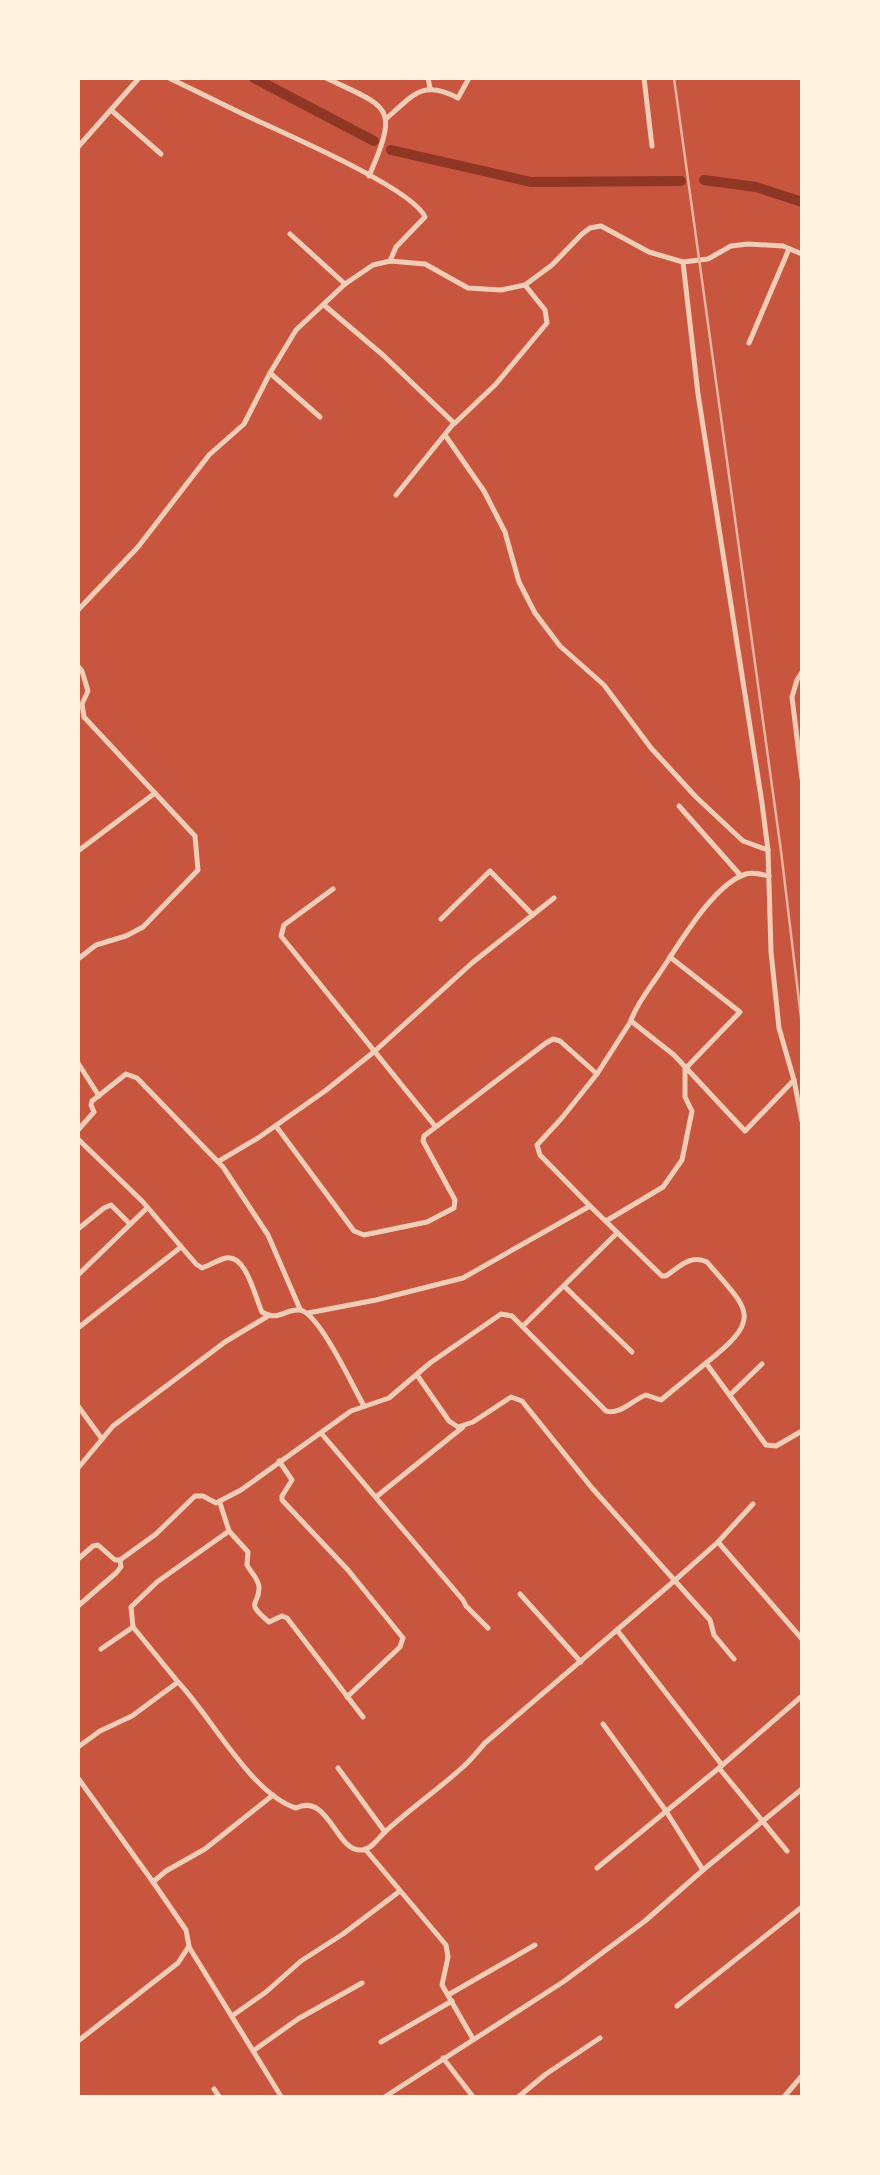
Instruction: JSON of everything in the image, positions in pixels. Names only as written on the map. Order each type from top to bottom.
[{"type":"street","points":[[78,146],[138,78]]},
{"type":"street","points":[[169,78],[307,142],[417,205],[425,214],[396,246],[390,261]]},
{"type":"street","points":[[326,78],[372,100],[387,118],[381,148],[369,176]]},
{"type":"street","points":[[428,78],[430,88]]},
{"type":"street","points":[[387,118],[422,90],[444,90],[458,98],[470,78]]},
{"type":"street","points":[[644,78],[652,146]]},
{"type":"street","points":[[111,110],[161,154]]},
{"type":"street","points":[[78,610],[138,548],[210,455],[244,424],[296,330],[373,265],[390,261],[425,264],[468,288],[501,290],[525,285],[552,265],[582,234],[601,226],[649,252],[683,262],[708,259],[731,246],[748,244],[789,248],[802,254]]},
{"type":"street","points":[[290,234],[346,284]]},
{"type":"street","points":[[749,343],[789,248]]},
{"type":"street","points":[[683,262],[698,394],[768,850],[770,952],[779,1028],[802,1121]]},
{"type":"street","points":[[396,494],[454,423],[496,384],[547,323],[545,310],[525,285]]},
{"type":"street","points":[[324,305],[454,423]]},
{"type":"street","points":[[270,373],[320,417]]},
{"type":"street","points":[[444,435],[484,491],[505,532],[519,582],[560,646],[604,685],[658,756],[696,797],[744,841],[768,850]]},
{"type":"street","points":[[78,666],[88,692],[82,704],[84,717],[194,836],[198,870],[143,927],[96,945],[78,959]]},
{"type":"street","points":[[802,672],[792,697],[802,779]]},
{"type":"street","points":[[78,851],[155,793]]},
{"type":"street","points":[[680,806],[741,876]]},
{"type":"street","points":[[441,919],[490,871],[532,915]]},
{"type":"street","points":[[78,1559],[98,1545],[120,1560],[156,1534],[195,1496],[220,1503],[352,1410],[389,1398],[501,1314],[512,1316],[598,1404],[611,1412],[646,1395],[661,1400],[726,1347],[742,1327],[746,1312],[707,1262],[690,1259],[662,1276],[537,1149],[597,1074],[638,1003],[690,926],[720,892],[741,876],[769,876]]},
{"type":"street","points":[[333,890],[284,925],[281,936],[435,1126]]},
{"type":"street","points":[[219,1162],[276,1126],[374,1051],[472,962],[554,898]]},
{"type":"street","points":[[605,1221],[663,1187],[682,1160],[692,1111],[684,1097],[685,1070],[740,1012],[670,957]]},
{"type":"street","points":[[631,1020],[674,1055],[744,1131],[794,1080]]},
{"type":"street","points":[[276,1126],[354,1231],[364,1235],[426,1222],[454,1208],[455,1200],[423,1142],[424,1136],[553,1039],[597,1074]]},
{"type":"street","points":[[78,1063],[99,1096]]},
{"type":"street","points":[[78,1130],[93,1114],[91,1103],[126,1074],[133,1075],[219,1162],[268,1235],[300,1310]]},
{"type":"street","points":[[78,1139],[202,1268],[236,1258],[245,1268],[258,1303],[268,1316]]},
{"type":"street","points":[[78,1229],[112,1206],[129,1224]]},
{"type":"street","points":[[308,1313],[463,1278],[590,1206]]},
{"type":"street","points":[[78,1275],[148,1208]]},
{"type":"street","points":[[522,1327],[617,1233]]},
{"type":"street","points":[[78,1328],[181,1247]]},
{"type":"street","points":[[564,1286],[632,1352]]},
{"type":"street","points":[[78,1468],[112,1426],[225,1342],[268,1316],[300,1310],[308,1313],[319,1324],[364,1406]]},
{"type":"street","points":[[706,1362],[766,1444],[776,1446],[802,1431]]},
{"type":"street","points":[[730,1395],[762,1364]]},
{"type":"street","points":[[417,1375],[454,1426],[466,1425]]},
{"type":"street","points":[[376,1497],[466,1425],[512,1397],[522,1401],[592,1488],[710,1620],[714,1635],[734,1659]]},
{"type":"street","points":[[78,1406],[102,1439]]},
{"type":"street","points":[[321,1433],[488,1628]]},
{"type":"street","points":[[279,1461],[292,1480],[282,1500],[348,1570],[402,1638],[400,1647],[347,1696]]},
{"type":"street","points":[[220,1503],[229,1531],[248,1552],[246,1565],[258,1582],[254,1607],[269,1622],[282,1616],[287,1618],[362,1717]]},
{"type":"street","points":[[229,1531],[136,1600],[131,1607],[133,1627],[255,1779],[288,1805],[316,1807],[360,1851],[467,1764],[485,1743],[718,1542],[754,1504]]},
{"type":"street","points":[[718,1542],[802,1639]]},
{"type":"street","points":[[78,1606],[116,1573],[121,1567],[120,1560]]},
{"type":"street","points":[[520,1594],[580,1662]]},
{"type":"street","points":[[101,1649],[133,1627]]},
{"type":"street","points":[[617,1630],[787,1851]]},
{"type":"street","points":[[78,1746],[132,1716],[178,1682]]},
{"type":"street","points":[[597,1868],[802,1696]]},
{"type":"street","points":[[603,1724],[666,1810],[703,1870]]},
{"type":"street","points":[[338,1768],[385,1832]]},
{"type":"street","points":[[78,1778],[186,1930],[188,1946],[282,2098]]},
{"type":"street","points":[[383,2098],[563,1982],[645,1921],[802,1789]]},
{"type":"street","points":[[153,1882],[205,1849],[274,1796]]},
{"type":"street","points":[[365,1849],[446,1946],[448,1958],[442,1980],[473,2039]]},
{"type":"street","points":[[232,2016],[400,1891]]},
{"type":"street","points":[[677,2006],[802,1907]]},
{"type":"street","points":[[78,2041],[178,1963],[188,1946]]},
{"type":"street","points":[[381,2042],[535,1946]]},
{"type":"street","points":[[253,2051],[362,1983]]},
{"type":"street","points":[[517,2098],[600,2038]]},
{"type":"street","points":[[443,2058],[474,2098]]},
{"type":"street","points":[[784,2098],[801,2077]]},
{"type":"street","points":[[214,2089],[220,2098]]},
{"type":"waterway","points":[[254,78],[374,141]]},
{"type":"waterway","points":[[391,150],[531,182],[681,181]]},
{"type":"waterway","points":[[704,180],[756,187],[802,202]]},
{"type":"railway","points":[[674,78],[802,1026]]}]
